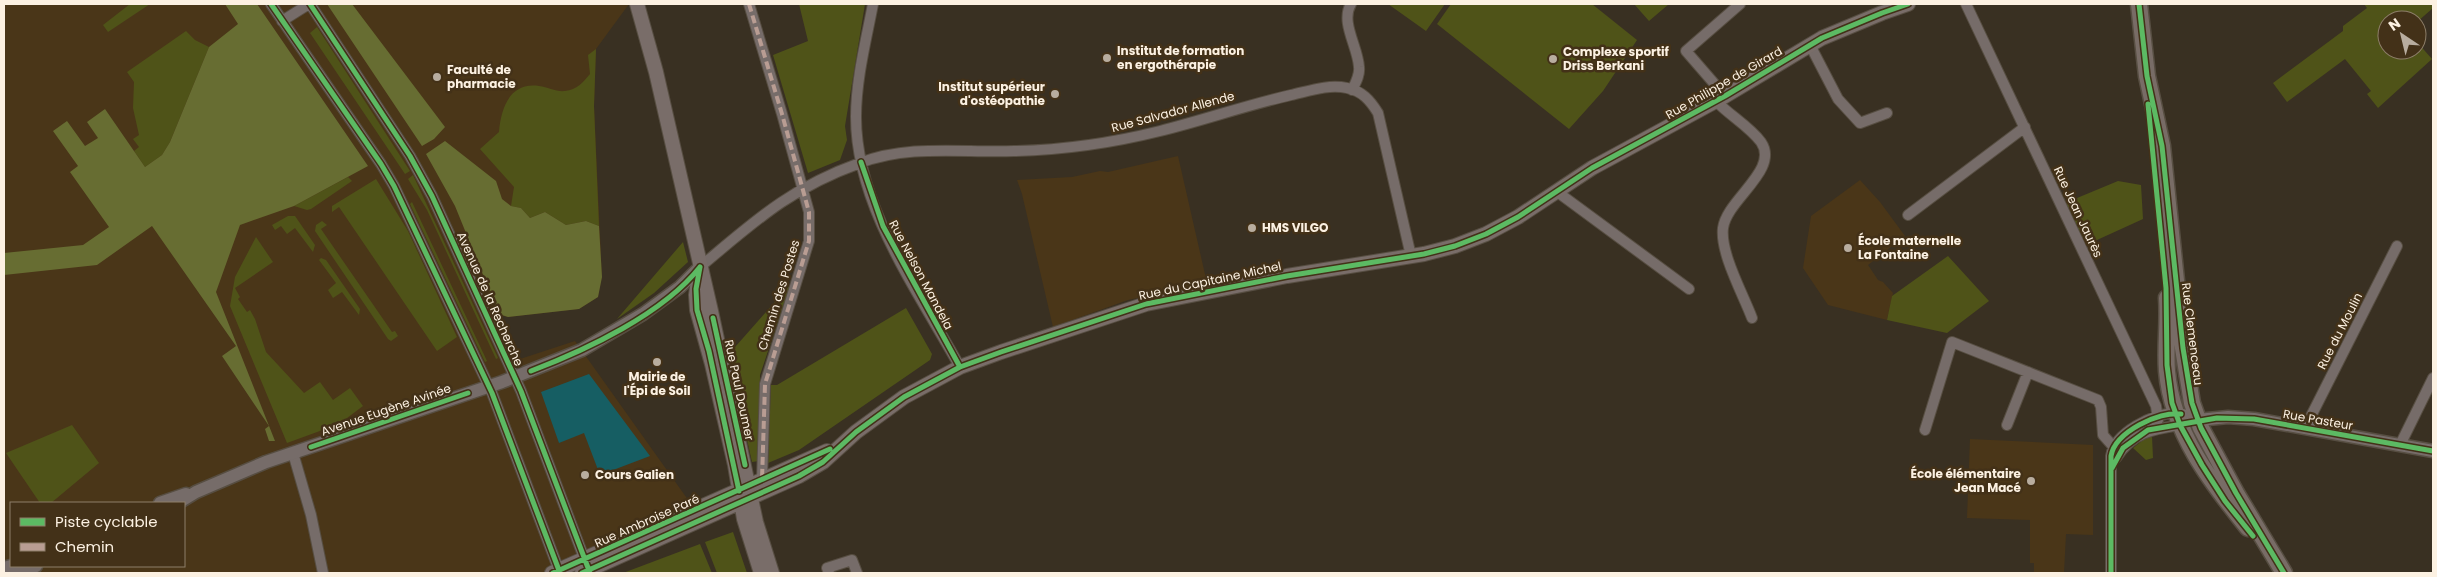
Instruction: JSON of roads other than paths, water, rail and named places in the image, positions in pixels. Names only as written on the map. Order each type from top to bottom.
[{"type":"main road","name":"Rue Paul Doumer","points":[[637,4],[656,72],[700,267],[696,289],[697,310],[756,526],[772,573]]},
{"type":"main road","name":"Rue Philippe de Girard","points":[[1556,191],[1598,165],[1879,8],[1908,4]]},
{"type":"main road","name":"Rue Clemenceau","points":[[2139,4],[2148,76],[2162,146],[2188,388],[2186,420]]},
{"type":"main road","name":"Rue Clemenceau","points":[[2148,76],[2150,131],[2168,303],[2167,373],[2211,480],[2252,534],[2274,573]]},
{"type":"main road","name":"Rue du Capitaine Michel","points":[[748,492],[816,467],[851,436],[904,397],[960,367],[1146,304],[1287,276],[1411,256],[1447,248],[1486,234],[1518,217],[1556,191]]},
{"type":"main road","points":[[2186,420],[2212,464],[2236,493],[2284,573]]},
{"type":"main road","name":"Rue du Capitaine Michel","points":[[748,492],[851,436]]},
{"type":"main road","name":"Rue Paul Doumer","points":[[748,492],[761,573]]},
{"type":"main road","name":"Rue Ambroise Paré","points":[[557,572],[587,569],[748,492]]},
{"type":"street","points":[[271,4],[383,167],[489,386],[557,572]]},
{"type":"street","points":[[282,20],[309,4]]},
{"type":"street","name":"Avenue de la Recherche","points":[[309,4],[407,152],[439,210],[514,377],[587,569]]},
{"type":"street","name":"Chemin des Postes","points":[[748,492],[765,384],[809,241],[808,212],[802,188],[749,4]]},
{"type":"street","name":"Rue Nelson Mandela","points":[[873,4],[857,98],[857,132],[861,162],[883,226],[960,367]]},
{"type":"street","points":[[1352,4],[1348,10],[1348,19],[1359,67],[1358,76],[1352,90],[1368,98],[1381,121],[1411,256]]},
{"type":"street","points":[[1740,4],[1686,51],[1720,98],[1754,134],[1765,150],[1764,165],[1728,212],[1723,230],[1725,248],[1752,318]]},
{"type":"street","name":"Rue Jean Jaurès","points":[[1966,4],[2152,398],[2158,416]]},
{"type":"street","points":[[1810,45],[1838,99],[1860,123],[1887,113]]},
{"type":"street","name":"Rue Salvador Allende","points":[[700,267],[761,214],[802,188],[861,162],[887,156],[927,151],[1031,151],[1101,143],[1149,134],[1309,91],[1337,87],[1352,90]]},
{"type":"street","points":[[1908,215],[2025,127]]},
{"type":"street","points":[[1556,191],[1689,289]]},
{"type":"street","name":"Rue du Moulin","points":[[2305,428],[2397,246]]},
{"type":"street","name":"Avenue Eugène Avinée","points":[[163,502],[196,492],[266,462],[489,386],[574,354],[611,335],[680,287],[700,267]]},
{"type":"street","points":[[1925,430],[1952,342],[2098,400],[2101,407],[2104,435],[2116,450]]},
{"type":"street","points":[[2007,425],[2028,372]]},
{"type":"street","points":[[2400,445],[2433,378]]},
{"type":"street","points":[[2111,573],[2112,468],[2121,438],[2158,416],[2186,420]]},
{"type":"street","points":[[2151,430],[2157,422],[2158,416]]},
{"type":"street","name":"Rue Pasteur","points":[[2186,420],[2246,418],[2433,451]]},
{"type":"street","points":[[2116,450],[2151,430],[2186,420]]},
{"type":"street","points":[[293,453],[311,515],[323,573]]},
{"type":"street","name":"Avenue Eugène Avinée","points":[[180,502],[196,492]]},
{"type":"street","points":[[829,573],[827,568],[852,560],[857,573]]},
{"type":"street","points":[[16,573],[33,567]]},
{"type":"water","points":[[589,374],[650,456],[600,475],[584,433],[559,443],[541,392]]},
{"type":"place","name":"Institut de formation en ergothérapie","points":[[1107,58]]},
{"type":"place","name":"Complexe sportif Driss Berkani","points":[[1553,59]]},
{"type":"place","name":"Faculté de pharmacie","points":[[437,77]]},
{"type":"place","name":"Institut supérieur d'ostéopathie","points":[[1055,94]]},
{"type":"place","name":"HMS VILGO","points":[[1252,228]]},
{"type":"place","name":"École maternelle La Fontaine","points":[[1848,248]]},
{"type":"place","name":"Mairie de l'Épi de Soil","points":[[657,362]]},
{"type":"place","name":"Cours Galien","points":[[585,475]]},
{"type":"place","name":"École élémentaire Jean Macé","points":[[2031,481]]}]
